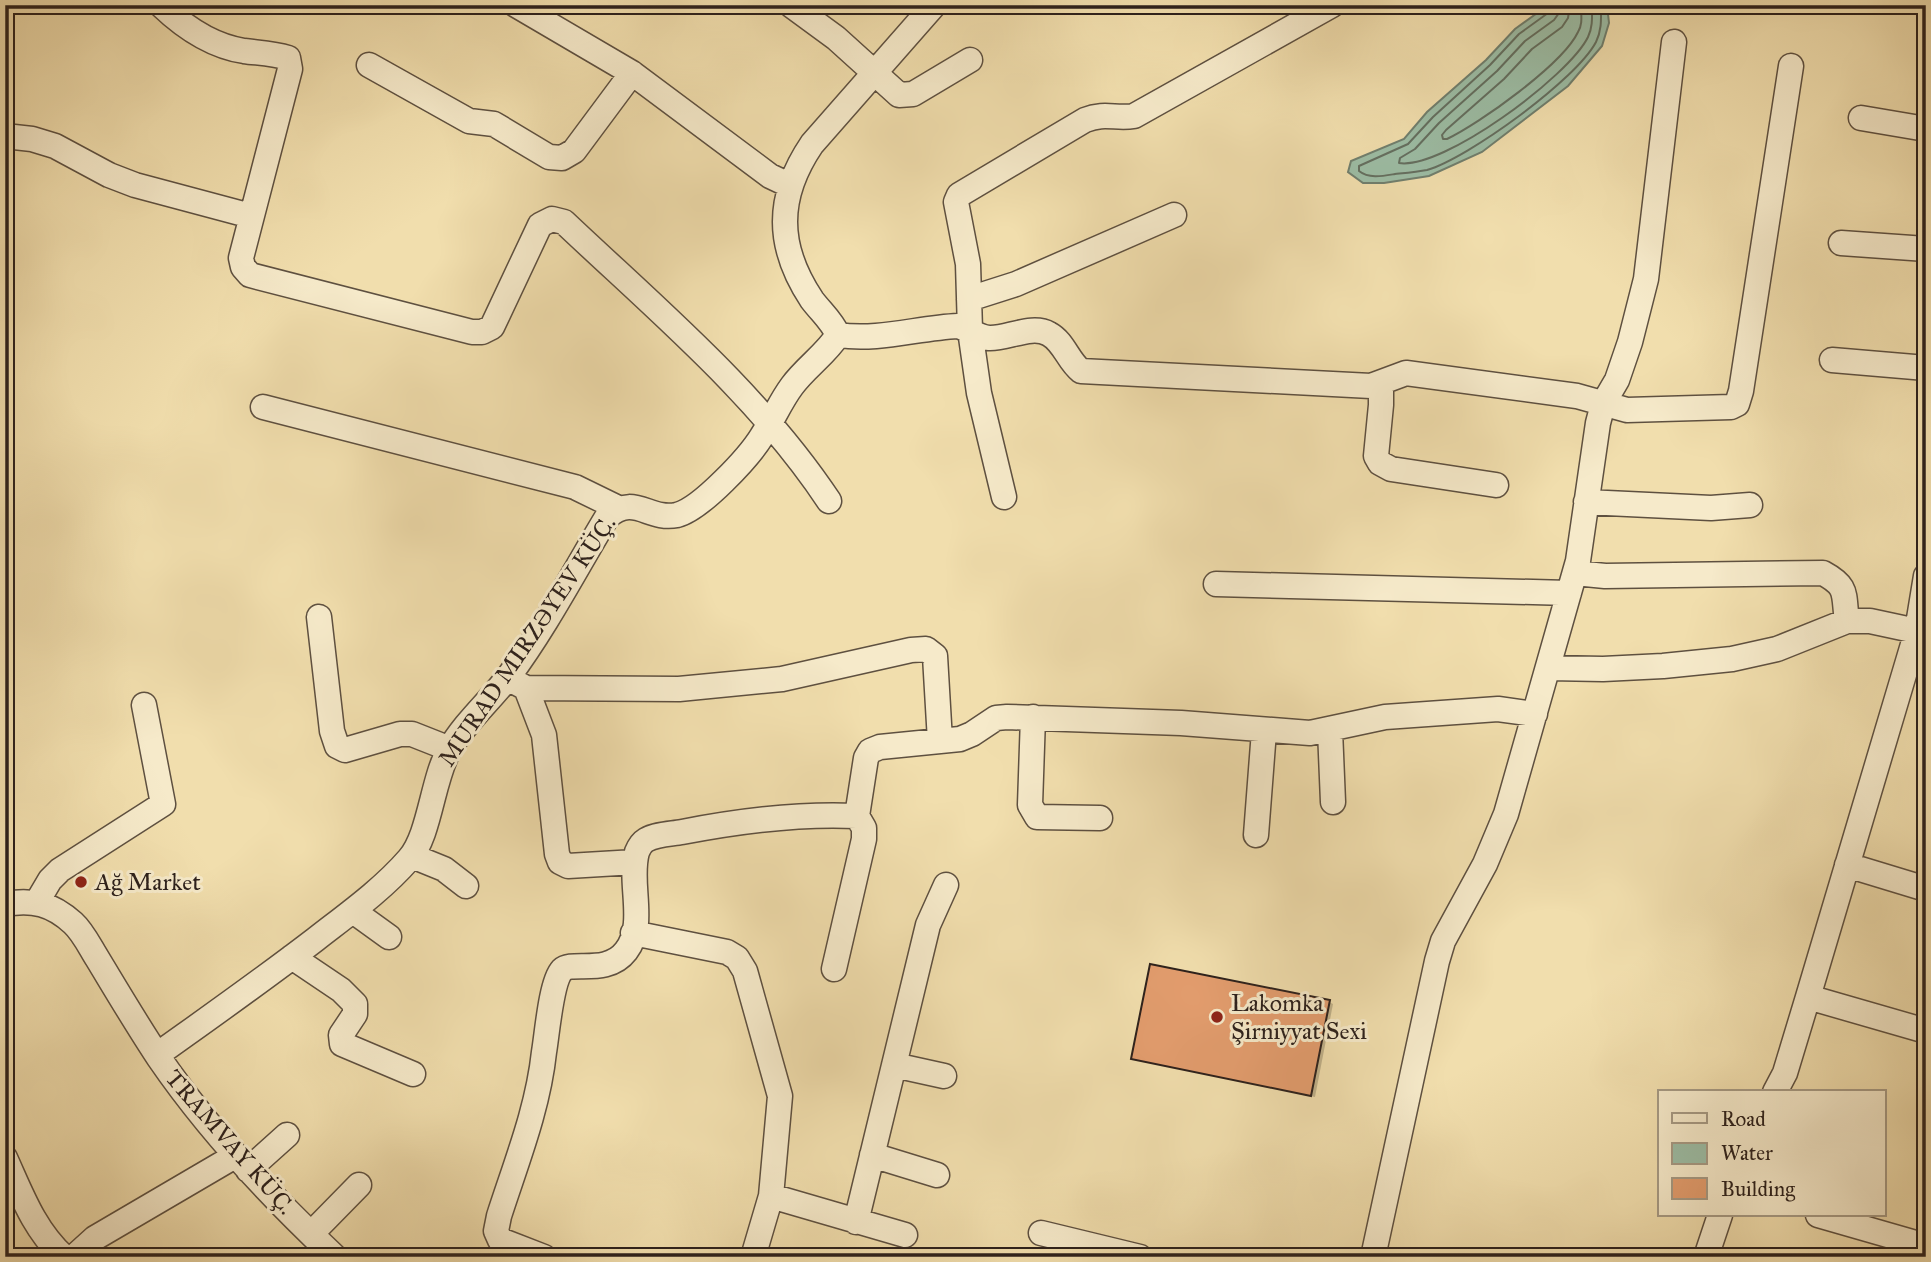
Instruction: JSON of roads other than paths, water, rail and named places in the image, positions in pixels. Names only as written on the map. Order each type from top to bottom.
[{"type":"street","points":[[161,5],[198,34],[217,43],[288,58],[290,69],[241,258],[243,267],[250,275],[471,332],[482,332],[492,327],[540,225],[552,219],[564,222],[691,342],[770,422],[803,462],[829,501]]},
{"type":"street","points":[[516,5],[632,73],[770,176],[789,185]]},
{"type":"street","points":[[791,5],[900,94],[913,94],[970,60]]},
{"type":"street","points":[[934,5],[813,144],[797,166],[789,185],[785,209],[786,236],[794,268],[813,301],[833,323],[838,335],[864,338],[958,326],[992,339],[1039,330],[1049,333],[1073,365],[1081,371],[1371,386],[1406,373],[1555,392],[1627,410],[1731,407],[1737,404],[1770,214],[1791,66]]},
{"type":"street","points":[[1004,497],[979,393],[970,330],[968,264],[956,202],[959,195],[1085,120],[1098,115],[1121,118],[1134,116],[1332,5]]},
{"type":"street","points":[[1373,1257],[1437,961],[1447,932],[1486,864],[1499,832],[1572,583],[1593,446],[1603,404],[1617,380],[1646,279],[1674,42]]},
{"type":"street","points":[[369,65],[468,121],[495,124],[549,157],[562,158],[574,151],[632,73]]},
{"type":"street","points":[[1861,118],[1926,129]]},
{"type":"street","points":[[5,136],[32,139],[55,146],[109,175],[135,185],[251,216]]},
{"type":"street","points":[[970,299],[1016,284],[1174,215]]},
{"type":"street","points":[[1841,243],[1926,248]]},
{"type":"street","name":"MURAD MIRZƏYEV KÜÇ.","points":[[158,1055],[353,911],[396,873],[412,856],[422,832],[439,772],[450,749],[472,718],[517,683],[536,637],[607,517],[618,508],[632,507],[655,514],[676,515],[695,507],[758,442],[793,384],[830,347],[838,335]]},
{"type":"street","points":[[1832,360],[1926,368]]},
{"type":"street","points":[[1381,384],[1376,456],[1380,463],[1391,469],[1496,485]]},
{"type":"street","points":[[263,407],[575,487],[618,508]]},
{"type":"street","points":[[1586,502],[1711,508],[1749,505]]},
{"type":"street","points":[[1216,583],[1572,583],[1605,576],[1823,573],[1838,582],[1843,589],[1847,621]]},
{"type":"street","points":[[1776,1090],[1785,1073],[1921,632],[1926,576]]},
{"type":"street","points":[[319,617],[332,731],[337,746],[345,750],[400,734],[412,734],[450,749]]},
{"type":"street","points":[[1549,668],[1651,667],[1732,659],[1777,649],[1847,621],[1870,621],[1921,632]]},
{"type":"street","points":[[635,862],[568,866],[560,862],[544,735],[517,683],[692,688],[782,678],[926,649],[935,656],[940,741]]},
{"type":"street","points":[[5,904],[37,902],[50,880],[61,870],[163,804],[144,705]]},
{"type":"street","points":[[834,969],[864,839],[864,828],[857,816],[866,758],[870,751],[880,747],[960,739],[996,718],[1181,723],[1310,733],[1398,716],[1498,709],[1535,714]]},
{"type":"street","points":[[1033,717],[1032,812],[1037,817],[1100,818]]},
{"type":"street","points":[[1330,730],[1334,802]]},
{"type":"street","points":[[1256,835],[1264,731]]},
{"type":"street","points":[[544,1257],[500,1240],[496,1231],[499,1216],[537,1094],[547,1023],[558,976],[563,968],[569,965],[600,966],[616,960],[627,951],[637,905],[635,862],[638,849],[643,842],[651,838],[741,823],[857,816]]},
{"type":"street","points":[[412,856],[444,869],[466,886]]},
{"type":"street","points":[[1847,865],[1926,889]]},
{"type":"street","points":[[856,1222],[928,925],[946,885]]},
{"type":"street","name":"TRAMVAY KÜÇ.","points":[[37,902],[53,907],[76,925],[186,1096],[242,1163],[335,1257]]},
{"type":"street","points":[[353,911],[389,937]]},
{"type":"street","points":[[633,933],[727,952],[737,958],[745,971],[780,1096],[771,1196],[753,1257]]},
{"type":"street","points":[[292,957],[341,990],[355,1004],[355,1014],[341,1035],[342,1044],[413,1074]]},
{"type":"street","points":[[1808,997],[1926,1031]]},
{"type":"street","points":[[894,1065],[944,1076]]},
{"type":"street","points":[[74,1257],[94,1238],[242,1163],[287,1135]]},
{"type":"street","points":[[872,1156],[937,1175]]},
{"type":"street","points":[[5,1158],[30,1214],[47,1240],[64,1257]]},
{"type":"street","points":[[311,1234],[359,1185]]},
{"type":"street","points":[[771,1196],[905,1235]]},
{"type":"street","points":[[1706,1257],[1720,1216]]},
{"type":"street","points":[[1821,1216],[1926,1246]]},
{"type":"street","points":[[1041,1233],[1140,1257]]},
{"type":"water","points":[[1607,5],[1609,23],[1602,46],[1568,86],[1482,152],[1429,176],[1384,183],[1363,183],[1348,172],[1351,161],[1404,139],[1427,112],[1486,60],[1515,29],[1547,6]]},
{"type":"place","name":"Ağ Market","points":[[81,882]]},
{"type":"place","name":"Lakomka Şirniyyat Sexi","points":[[1217,1017]]}]
